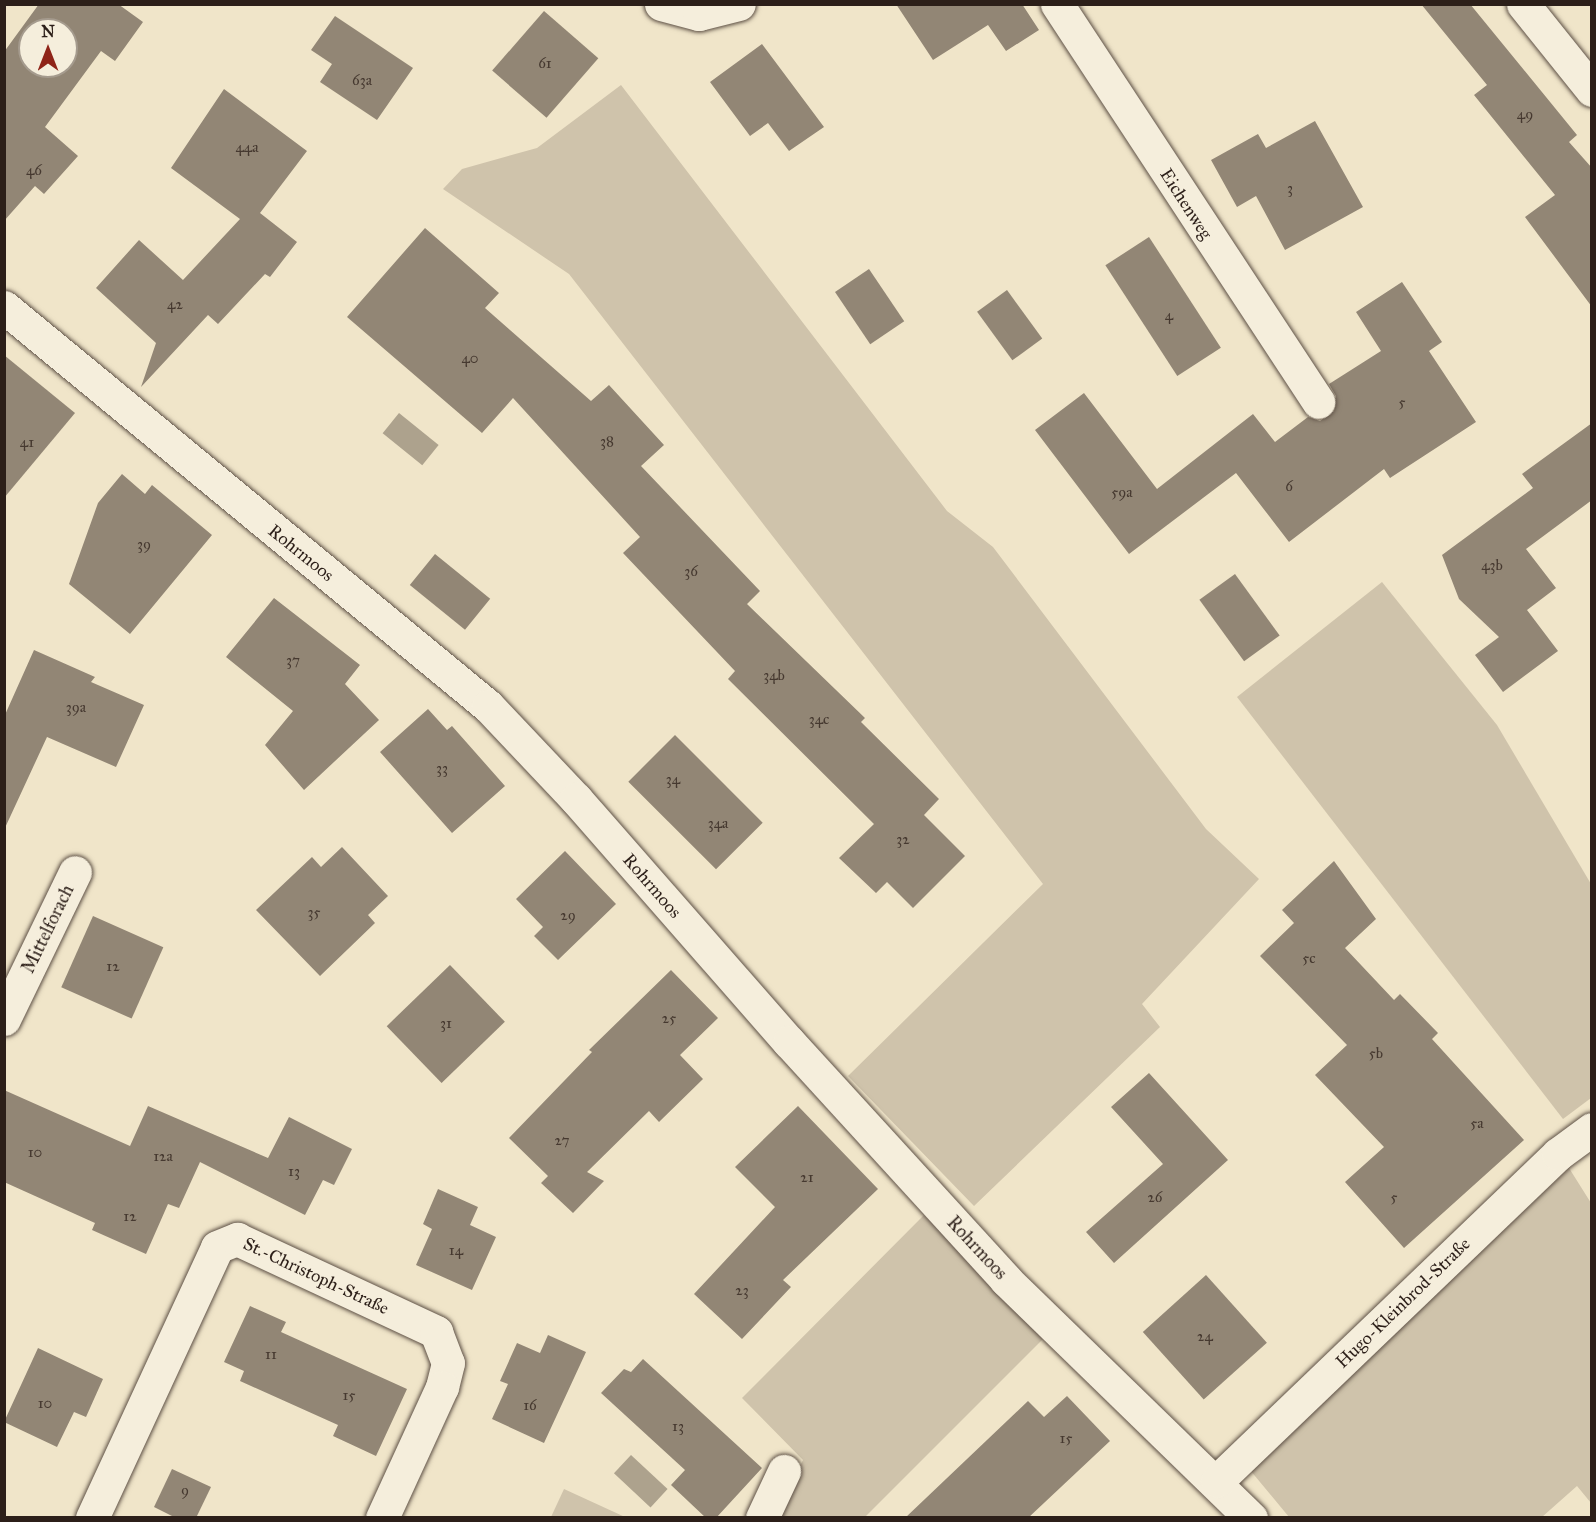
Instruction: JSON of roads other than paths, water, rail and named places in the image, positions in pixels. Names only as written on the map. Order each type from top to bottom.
[{"type":"street","points":[[662,4],[699,14],[739,4]]},
{"type":"street","name":"Eichenweg","points":[[1057,4],[1204,234],[1318,402]]},
{"type":"street","points":[[1522,4],[1592,90]]},
{"type":"street","name":"Rohrmoos","points":[[4,307],[488,706],[576,799],[789,1042],[1006,1280],[1217,1481],[1251,1518]]},
{"type":"street","name":"Mittelforach","points":[[4,1019],[75,872]]},
{"type":"street","name":"Hugo-Kleinbrod-Straße","points":[[1217,1481],[1558,1154],[1592,1128]]},
{"type":"street","name":"St.-Christoph-Straße","points":[[92,1518],[217,1247],[237,1239],[436,1332],[448,1363],[442,1387],[382,1518]]},
{"type":"street","points":[[762,1518],[784,1471]]}]
